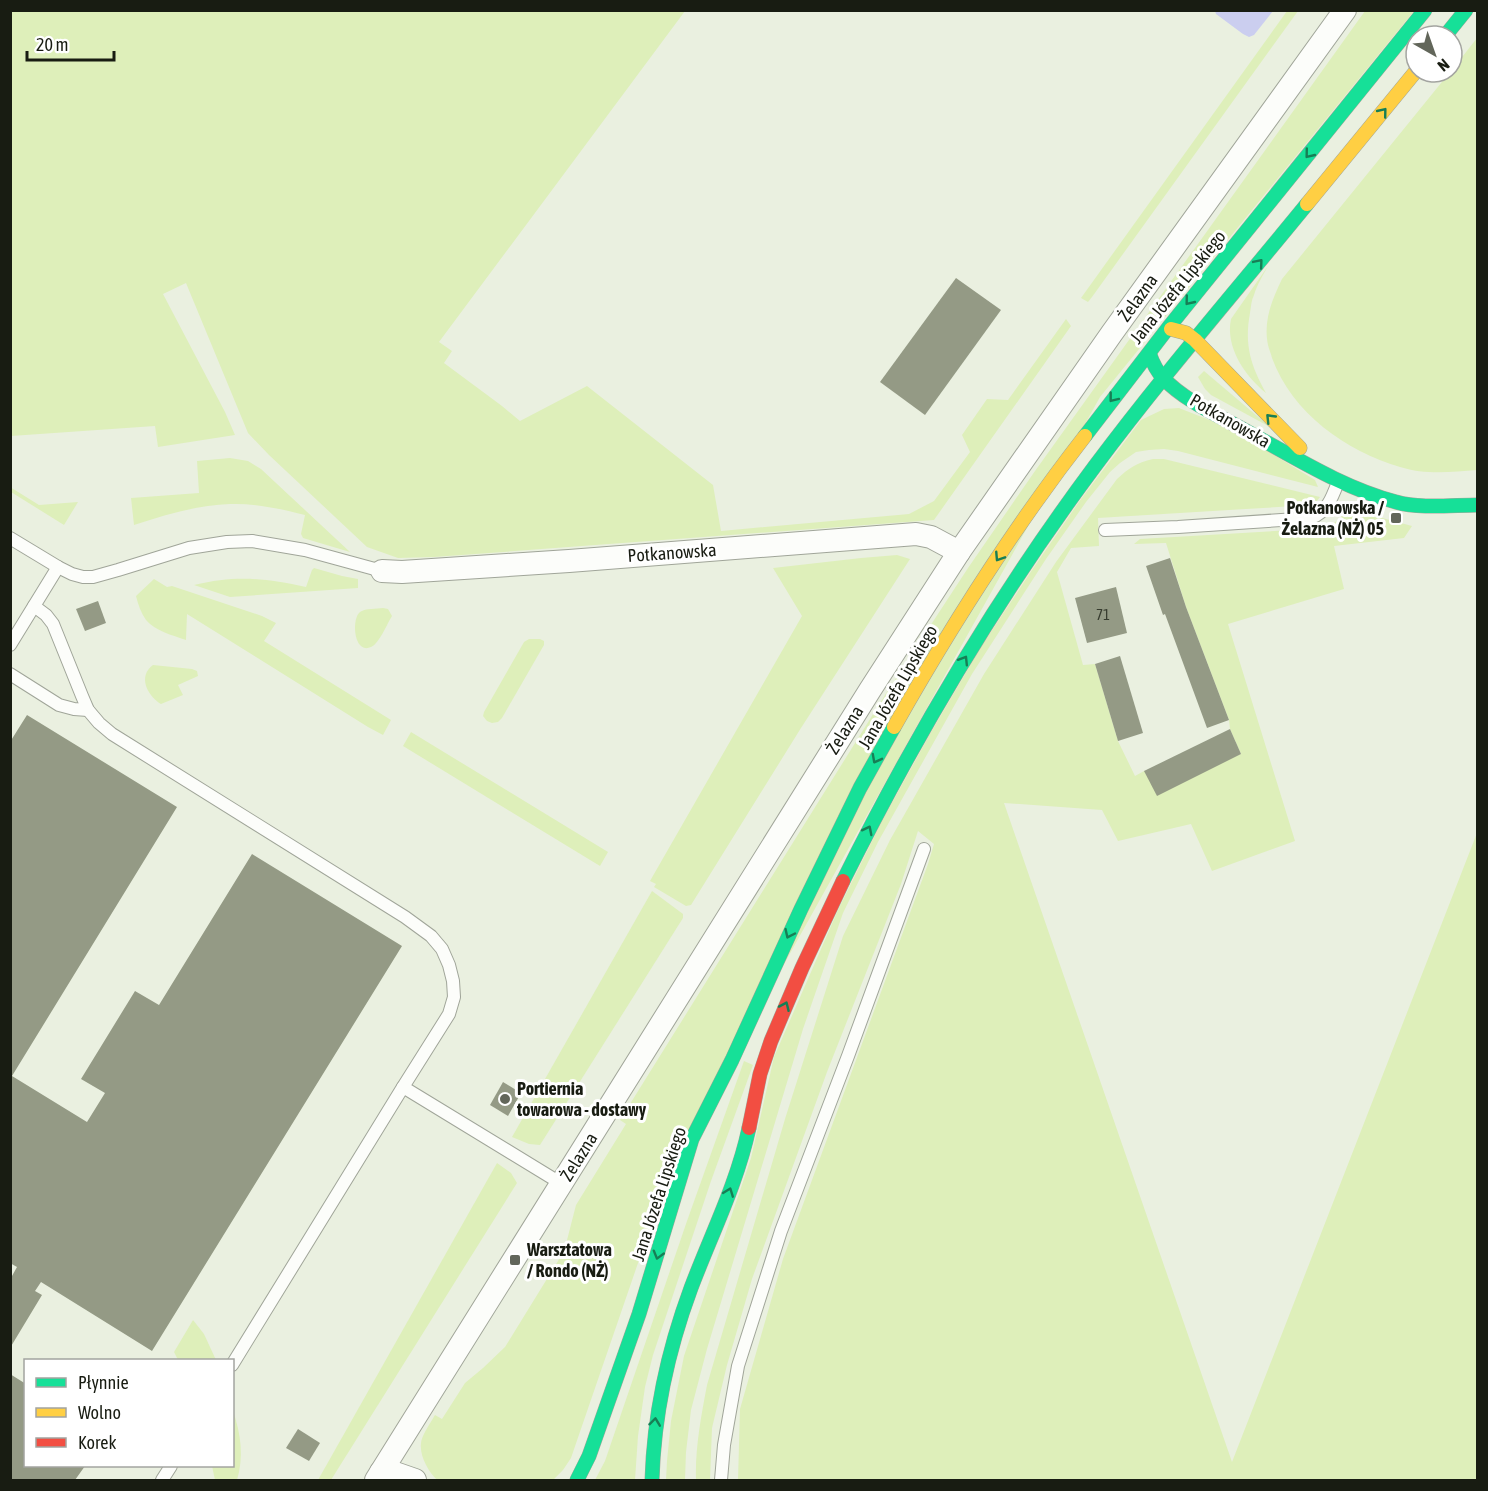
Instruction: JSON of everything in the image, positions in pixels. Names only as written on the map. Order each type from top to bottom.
[{"type":"main road","name":"Jana Józefa Lipskiego","points":[[576,1480],[589,1456],[639,1314],[692,1139],[732,1060],[801,909],[884,743],[983,580],[1049,482],[1168,328],[1425,10]]},
{"type":"main road","points":[[1455,24],[1466,10]]},
{"type":"main road","points":[[652,1480],[657,1406],[668,1360],[677,1328],[743,1154],[765,1055],[828,911],[912,747],[997,607],[1076,492],[1132,417],[1405,84]]},
{"type":"main road","name":"Potkanowska","points":[[1168,328],[1186,333],[1195,340],[1326,474]]},
{"type":"main road","name":"Potkanowska","points":[[1149,352],[1153,365],[1164,379],[1190,400],[1366,494],[1399,502],[1439,506],[1478,505]]},
{"type":"street","name":"Żelazna","points":[[381,1478],[864,699],[959,552],[1345,10]]},
{"type":"street","name":"Potkanowska","points":[[382,571],[402,572],[569,561],[916,534],[931,537],[959,552]]},
{"type":"street","points":[[381,1478],[392,1472],[415,1480]]},
{"type":"lane","points":[[1105,530],[1311,518],[1326,508],[1339,481]]},
{"type":"lane","points":[[10,538],[58,567],[83,577],[93,577],[189,548],[252,541],[305,550],[382,571]]},
{"type":"lane","points":[[10,645],[58,567]]},
{"type":"lane","points":[[34,606],[53,624],[81,696],[88,710],[99,723],[112,734],[405,916],[431,936],[442,949],[449,965],[454,998],[449,1014],[234,1362]]},
{"type":"lane","points":[[10,674],[59,705],[88,710]]},
{"type":"lane","points":[[721,1480],[724,1445],[738,1366],[781,1231],[924,849]]},
{"type":"lane","points":[[403,1087],[562,1184]]},
{"type":"lane","points":[[162,1480],[170,1467]]},
{"type":"green space","points":[[11,10],[685,11],[439,342],[452,351],[444,363],[520,421],[587,386],[713,485],[721,531],[909,514],[934,501],[970,452],[962,435],[987,399],[1008,400],[1066,319],[1071,326],[934,520],[398,558],[367,547],[248,433],[186,283],[163,294],[235,435],[158,447],[155,426],[11,436]]},
{"type":"green space","points":[[1287,11],[1298,11],[1092,297],[1088,302],[1081,298]]},
{"type":"green space","points":[[1365,11],[1414,11],[1100,397],[671,1167],[571,1458],[553,1480],[437,1480],[426,1466],[422,1454],[421,1442],[427,1428],[435,1415],[442,1419],[465,1383],[505,1347],[558,1261],[566,1244],[576,1205],[626,1124],[620,1120],[885,695],[1035,471]]},
{"type":"green space","points":[[1477,38],[1477,470],[1438,472],[1409,470],[1360,451],[1323,427],[1307,412],[1281,378],[1272,358],[1267,336],[1268,319],[1282,279],[1440,84],[1464,84],[1464,55]]},
{"type":"green space","points":[[1268,266],[1252,300],[1248,325],[1250,355],[1256,374],[1266,393],[1238,360],[1230,330],[1231,319]]},
{"type":"green space","points":[[1204,371],[1270,427],[1211,395],[1198,377]]},
{"type":"green space","points":[[1179,408],[1217,423],[1266,450],[1315,480],[1318,487],[1178,451],[1164,449],[1136,452],[1110,472],[1046,559],[972,674],[878,842],[843,913],[803,1029],[707,1349],[691,1410],[685,1480],[666,1480],[671,1421],[684,1356],[751,1158],[774,1057],[838,910],[882,821],[930,734],[981,647],[1032,570],[1081,499],[1141,420],[1164,409]]},
{"type":"green space","points":[[230,458],[248,461],[261,469],[350,552],[303,538],[301,534],[305,515],[258,505],[205,506],[134,525],[131,498],[199,493],[197,461]]},
{"type":"green space","points":[[1153,459],[1164,459],[1320,497],[1311,505],[1098,518],[1099,546],[1071,548],[1057,572],[1083,665],[1095,664],[1118,741],[1135,776],[1144,771],[1241,754],[1186,607],[1166,543],[1134,544],[1140,539],[1327,528],[1346,512],[1360,512],[1412,526],[1404,538],[1334,546],[1344,589],[1228,624],[1295,841],[1212,871],[1191,824],[1118,841],[1102,810],[1004,803],[1232,1462],[1477,833],[1477,1480],[738,1480],[740,1409],[783,1259],[934,844],[918,831],[901,884],[827,1072],[752,1279],[727,1365],[712,1428],[710,1480],[696,1480],[697,1444],[707,1385],[785,1119],[843,936],[890,840],[984,674],[1056,562],[1117,479],[1133,466]]},
{"type":"green space","points":[[10,487],[39,505],[78,502],[64,525],[11,492]]},
{"type":"green space","points":[[897,555],[910,559],[691,905],[686,906],[654,887],[656,884],[650,881],[802,616],[773,568]]},
{"type":"green space","points":[[314,568],[358,579],[358,588],[230,597],[194,585],[223,580],[250,579],[277,581],[306,587]]},
{"type":"green space","points":[[154,579],[167,587],[172,586],[262,616],[276,623],[264,641],[391,720],[383,735],[187,614],[186,640],[154,627],[144,617],[136,596]]},
{"type":"green space","points":[[388,609],[392,616],[383,633],[371,647],[361,646],[355,628],[357,616],[365,610]]},
{"type":"green space","points":[[529,639],[540,639],[544,641],[544,645],[502,718],[498,722],[487,721],[483,716],[484,712],[524,642]]},
{"type":"green space","points":[[153,665],[192,669],[197,671],[198,676],[178,685],[183,695],[161,704],[156,701],[146,686],[146,675]]},
{"type":"green space","points":[[411,732],[608,852],[600,866],[403,746]]},
{"type":"green space","points":[[652,891],[683,914],[683,918],[540,1145],[529,1144],[512,1137]]},
{"type":"green space","points":[[744,1061],[753,1065],[711,1181],[653,1355],[645,1387],[635,1480],[595,1480],[605,1461]]},
{"type":"green space","points":[[497,1163],[511,1173],[517,1183],[331,1480],[318,1480]]},
{"type":"green space","points":[[193,1320],[204,1334],[216,1359],[178,1359],[174,1352]]},
{"type":"green space","points":[[234,1414],[241,1446],[237,1480],[215,1480],[212,1467],[234,1467]]},
{"type":"water","points":[[1215,10],[1273,11],[1254,35],[1249,37],[1216,14]]},
{"type":"building","points":[[956,278],[1001,310],[925,415],[880,382]]},
{"type":"building","points":[[1170,558],[1229,720],[1207,728],[1146,566]]},
{"type":"building","points":[[1116,587],[1127,633],[1087,643],[1075,598]]},
{"type":"building","points":[[98,601],[106,623],[85,631],[76,609]]},
{"type":"building","points":[[1120,656],[1143,733],[1118,741],[1095,664]]},
{"type":"building","points":[[27,715],[177,807],[12,1076],[87,1122],[105,1093],[81,1079],[135,991],[159,1005],[252,854],[402,946],[152,1351],[41,1282],[35,1291],[42,1295],[10,1348],[10,1275],[12,1276],[17,1267],[10,1263],[10,742]]},
{"type":"building","points":[[1230,729],[1241,754],[1157,796],[1144,771]]},
{"type":"building","name":"Portiernia towarowa - dostawy","points":[[503,1082],[521,1093],[508,1116],[490,1105]]},
{"type":"building","points":[[10,1374],[24,1383],[24,1467],[84,1467],[75,1480],[10,1480]]},
{"type":"building","points":[[298,1429],[320,1443],[309,1461],[286,1448]]},
{"type":"traffic: fast","points":[[1085,436],[1168,328],[1425,10]]},
{"type":"traffic: fast","points":[[1455,24],[1466,10]]},
{"type":"traffic: fast","points":[[843,881],[929,720],[992,616],[1059,515],[1120,432],[1307,204]]},
{"type":"traffic: fast","points":[[1150,355],[1163,378],[1182,394],[1339,481],[1376,496],[1405,504],[1478,505]]},
{"type":"traffic: fast","points":[[577,1480],[589,1456],[639,1314],[692,1139],[732,1060],[801,909],[860,788],[894,727]]},
{"type":"traffic: fast","points":[[652,1480],[659,1406],[675,1335],[691,1288],[731,1189],[749,1128]]},
{"type":"traffic: slow","points":[[1307,204],[1405,84]]},
{"type":"traffic: slow","points":[[1171,329],[1186,333],[1195,340],[1300,448]]},
{"type":"traffic: slow","points":[[894,727],[984,578],[1033,506],[1085,436]]},
{"type":"traffic: jam","points":[[749,1128],[760,1074],[771,1041],[843,881]]},
{"type":"place","name":"Potkanowska / Żelazna (NŻ) 05","points":[[1396,518]]},
{"type":"place","name":"Portiernia towarowa - dostawy","points":[[505,1099]]},
{"type":"place","name":"Warsztatowa / Rondo (NŻ)","points":[[515,1260]]}]
